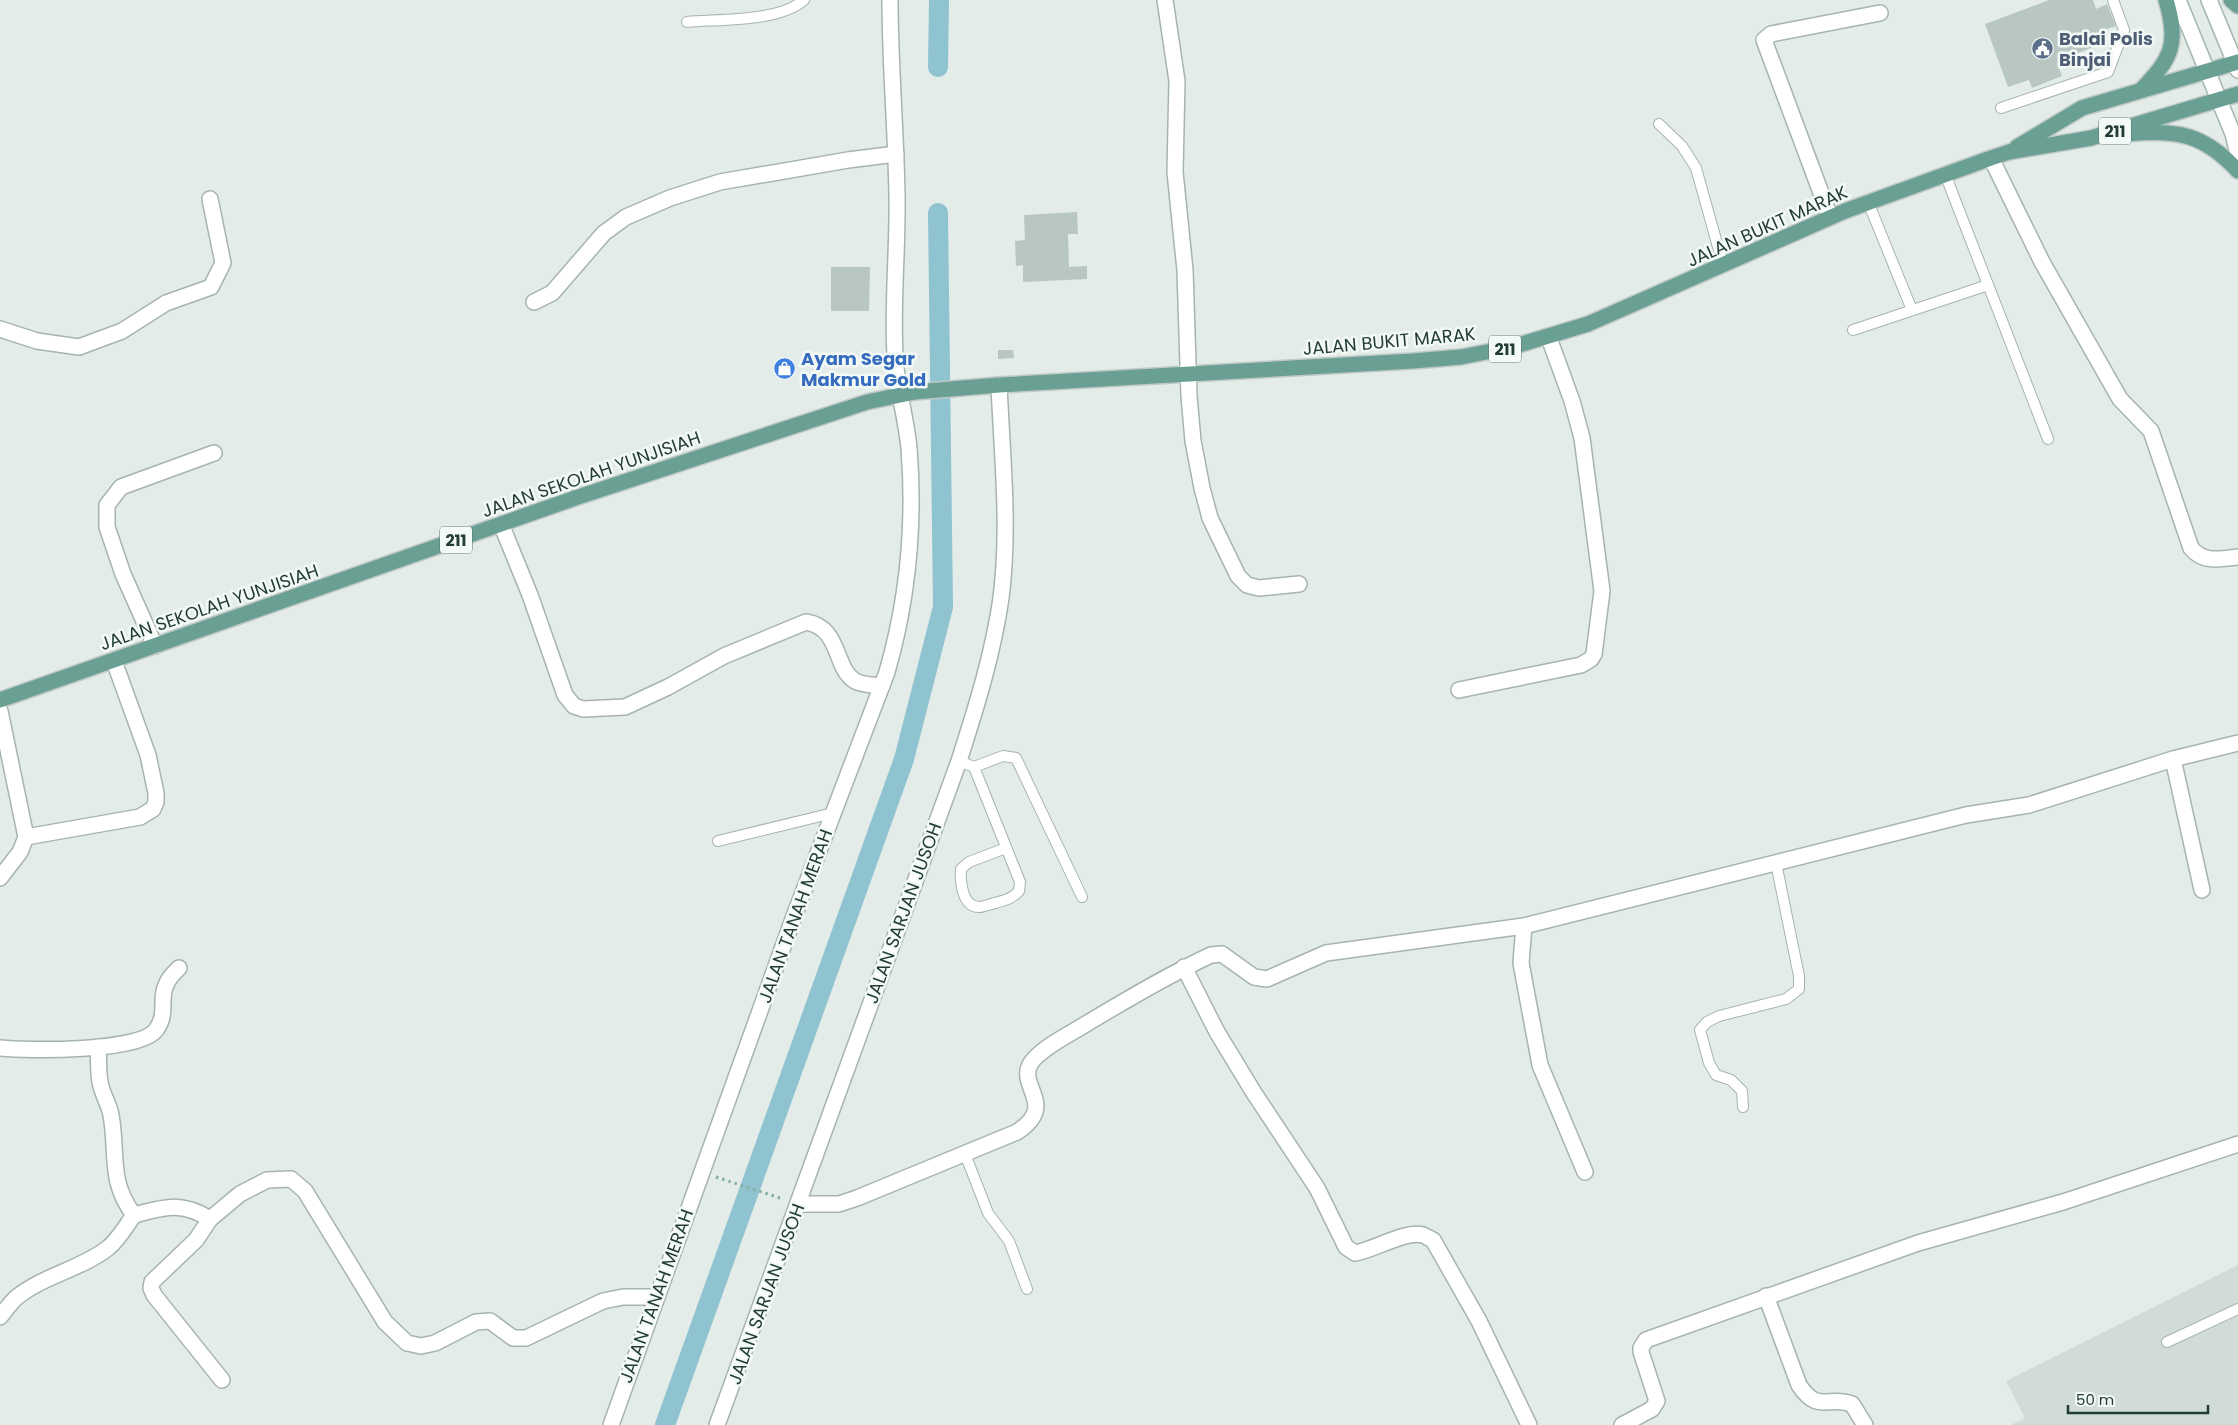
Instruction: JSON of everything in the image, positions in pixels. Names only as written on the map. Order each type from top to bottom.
[{"type":"main road","points":[[2140,91],[2158,72],[2167,57],[2173,40],[2171,18],[2166,0]]},
{"type":"main road","points":[[2231,0],[2238,6]]},
{"type":"main road","name":"211","points":[[2207,71],[2237,65]]},
{"type":"main road","name":"JALAN BUKIT MARAK","points":[[2009,152],[2082,108],[2207,71]]},
{"type":"main road","name":"211","points":[[2219,100],[2238,94]]},
{"type":"main road","name":"JALAN BUKIT MARAK","points":[[907,393],[992,385],[1462,357],[1549,338],[1622,311],[1830,217],[1945,174],[2009,152],[2091,138],[2219,100]]},
{"type":"main road","points":[[2091,138],[2148,132],[2177,134],[2200,139],[2220,152],[2238,171]]},
{"type":"main road","name":"JALAN SEKOLAH YUNJISIAH","points":[[0,700],[501,524],[811,419],[867,402],[907,393]]},
{"type":"street","name":"JALAN TANAH MERAH","points":[[610,1425],[833,813],[882,686],[897,637],[906,595],[911,542],[909,448],[906,419],[907,393],[895,369],[896,154],[890,0]]},
{"type":"street","points":[[1164,0],[1177,81],[1176,172],[1185,270],[1188,374],[1193,441],[1202,488],[1210,518],[1238,576],[1246,585],[1260,588],[1299,584]]},
{"type":"street","points":[[2178,0],[2219,100],[2238,154]]},
{"type":"street","points":[[2208,0],[2237,65]]},
{"type":"street","points":[[1830,217],[1764,40],[1771,34],[1880,14]]},
{"type":"street","points":[[534,302],[552,294],[604,233],[626,217],[670,198],[720,182],[848,160],[896,154]]},
{"type":"street","points":[[1991,158],[2042,262],[2120,399],[2151,431],[2191,548],[2196,554],[2213,560],[2238,557]]},
{"type":"street","points":[[0,329],[37,341],[78,347],[122,331],[166,303],[211,287],[223,263],[210,199]]},
{"type":"street","points":[[1459,690],[1581,665],[1591,659],[1596,648],[1602,592],[1582,438],[1572,401],[1549,338]]},
{"type":"street","name":"JALAN SARJAN JUSOH","points":[[717,1425],[959,761],[988,661],[1001,598],[1005,510],[992,385]]},
{"type":"street","points":[[155,646],[107,527],[107,505],[121,487],[214,453]]},
{"type":"street","points":[[501,524],[530,595],[565,695],[574,706],[583,708],[628,706],[668,687],[724,656],[806,622],[823,630],[835,645],[846,672],[853,679],[862,683],[882,686]]},
{"type":"street","points":[[26,837],[140,817],[153,809],[156,802],[156,793],[148,755],[114,661]]},
{"type":"street","points":[[0,711],[26,837],[20,852],[0,878]]},
{"type":"street","points":[[799,1204],[839,1204],[1017,1132],[1031,1122],[1036,1112],[1028,1071],[1033,1060],[1066,1036],[1142,989],[1211,955],[1222,954],[1254,977],[1267,979],[1326,953],[1524,926],[1966,816],[2029,805],[2173,759],[2238,743]]},
{"type":"street","points":[[2173,759],[2202,890]]},
{"type":"street","points":[[1524,926],[1521,963],[1530,1024],[1540,1065],[1585,1172]]},
{"type":"street","points":[[1184,967],[1217,1032],[1254,1093],[1317,1188],[1346,1247],[1355,1253],[1362,1252],[1410,1235],[1423,1235],[1433,1240],[1479,1321],[1529,1425]]},
{"type":"street","points":[[0,1048],[98,1047],[124,1044],[144,1038],[156,1031],[161,1019],[164,987],[169,977],[179,968]]},
{"type":"street","points":[[98,1047],[100,1083],[113,1127],[117,1185],[123,1200],[134,1215]]},
{"type":"street","points":[[1622,1425],[1652,1409],[1658,1401],[1641,1352],[1641,1348],[1646,1340],[1918,1242],[2063,1202],[2238,1144]]},
{"type":"street","points":[[222,1380],[151,1288],[156,1276],[196,1240],[210,1219],[240,1194],[267,1180],[291,1179],[305,1191],[385,1322],[407,1343],[420,1346],[435,1343],[476,1322],[490,1321],[514,1338],[526,1338],[603,1301],[623,1297],[656,1297]]},
{"type":"street","points":[[0,1317],[16,1298],[35,1286],[89,1260],[109,1247],[121,1235],[134,1215],[166,1207],[182,1206],[196,1210],[210,1219]]},
{"type":"street","points":[[1766,1296],[1799,1385],[1806,1396],[1822,1403],[1846,1401],[1852,1404],[1865,1425]]},
{"type":"lane","points":[[687,22],[770,14],[797,6],[804,0]]},
{"type":"lane","points":[[2001,108],[2108,72],[2124,30],[2113,0]]},
{"type":"lane","points":[[1659,124],[1682,146],[1696,168],[1723,265]]},
{"type":"lane","points":[[1945,174],[2048,440]]},
{"type":"lane","points":[[1868,202],[1912,310]]},
{"type":"lane","points":[[1854,330],[1988,285]]},
{"type":"lane","points":[[959,761],[974,767],[1003,756],[1016,758],[1082,897]]},
{"type":"lane","points":[[974,767],[1020,882],[1019,891],[1012,898],[979,907],[971,905],[966,898],[960,879],[961,869],[969,862],[1006,848]]},
{"type":"lane","points":[[718,841],[833,813]]},
{"type":"lane","points":[[1743,1108],[1742,1091],[1731,1080],[1716,1074],[1709,1063],[1700,1030],[1707,1022],[1719,1016],[1786,999],[1799,989],[1799,976],[1776,863]]},
{"type":"lane","points":[[964,1154],[988,1213],[1009,1242],[1027,1289]]},
{"type":"lane","points":[[2167,1342],[2238,1309]]},
{"type":"path","points":[[724,1180],[781,1199]]},
{"type":"shaded area","points":[[2238,1265],[2238,1425],[2011,1425],[2025,1418],[2006,1381]]},
{"type":"building","name":"Balai Polis Binjai","points":[[2049,0],[2093,0],[2096,9],[2107,4],[2116,26],[2101,31],[2106,42],[2078,53],[2080,60],[2059,68],[2062,76],[2032,88],[2029,80],[2008,87],[1985,24]]},
{"type":"building","points":[[1077,212],[1078,234],[1068,234],[1069,267],[1087,266],[1087,279],[1023,282],[1023,265],[1016,266],[1015,241],[1025,240],[1024,215]]},
{"type":"building","points":[[831,267],[870,267],[869,311],[831,311]]},
{"type":"building","points":[[998,350],[1013,350],[1014,358],[998,359]]},
{"type":"waterway","points":[[938,67],[939,0]]},
{"type":"waterway","points":[[665,1425],[904,759],[943,607],[938,213]]},
{"type":"place","name":"Balai Polis Binjai","points":[[2043,48]]},
{"type":"place","name":"Ayam Segar Makmur Gold","points":[[785,368]]}]
